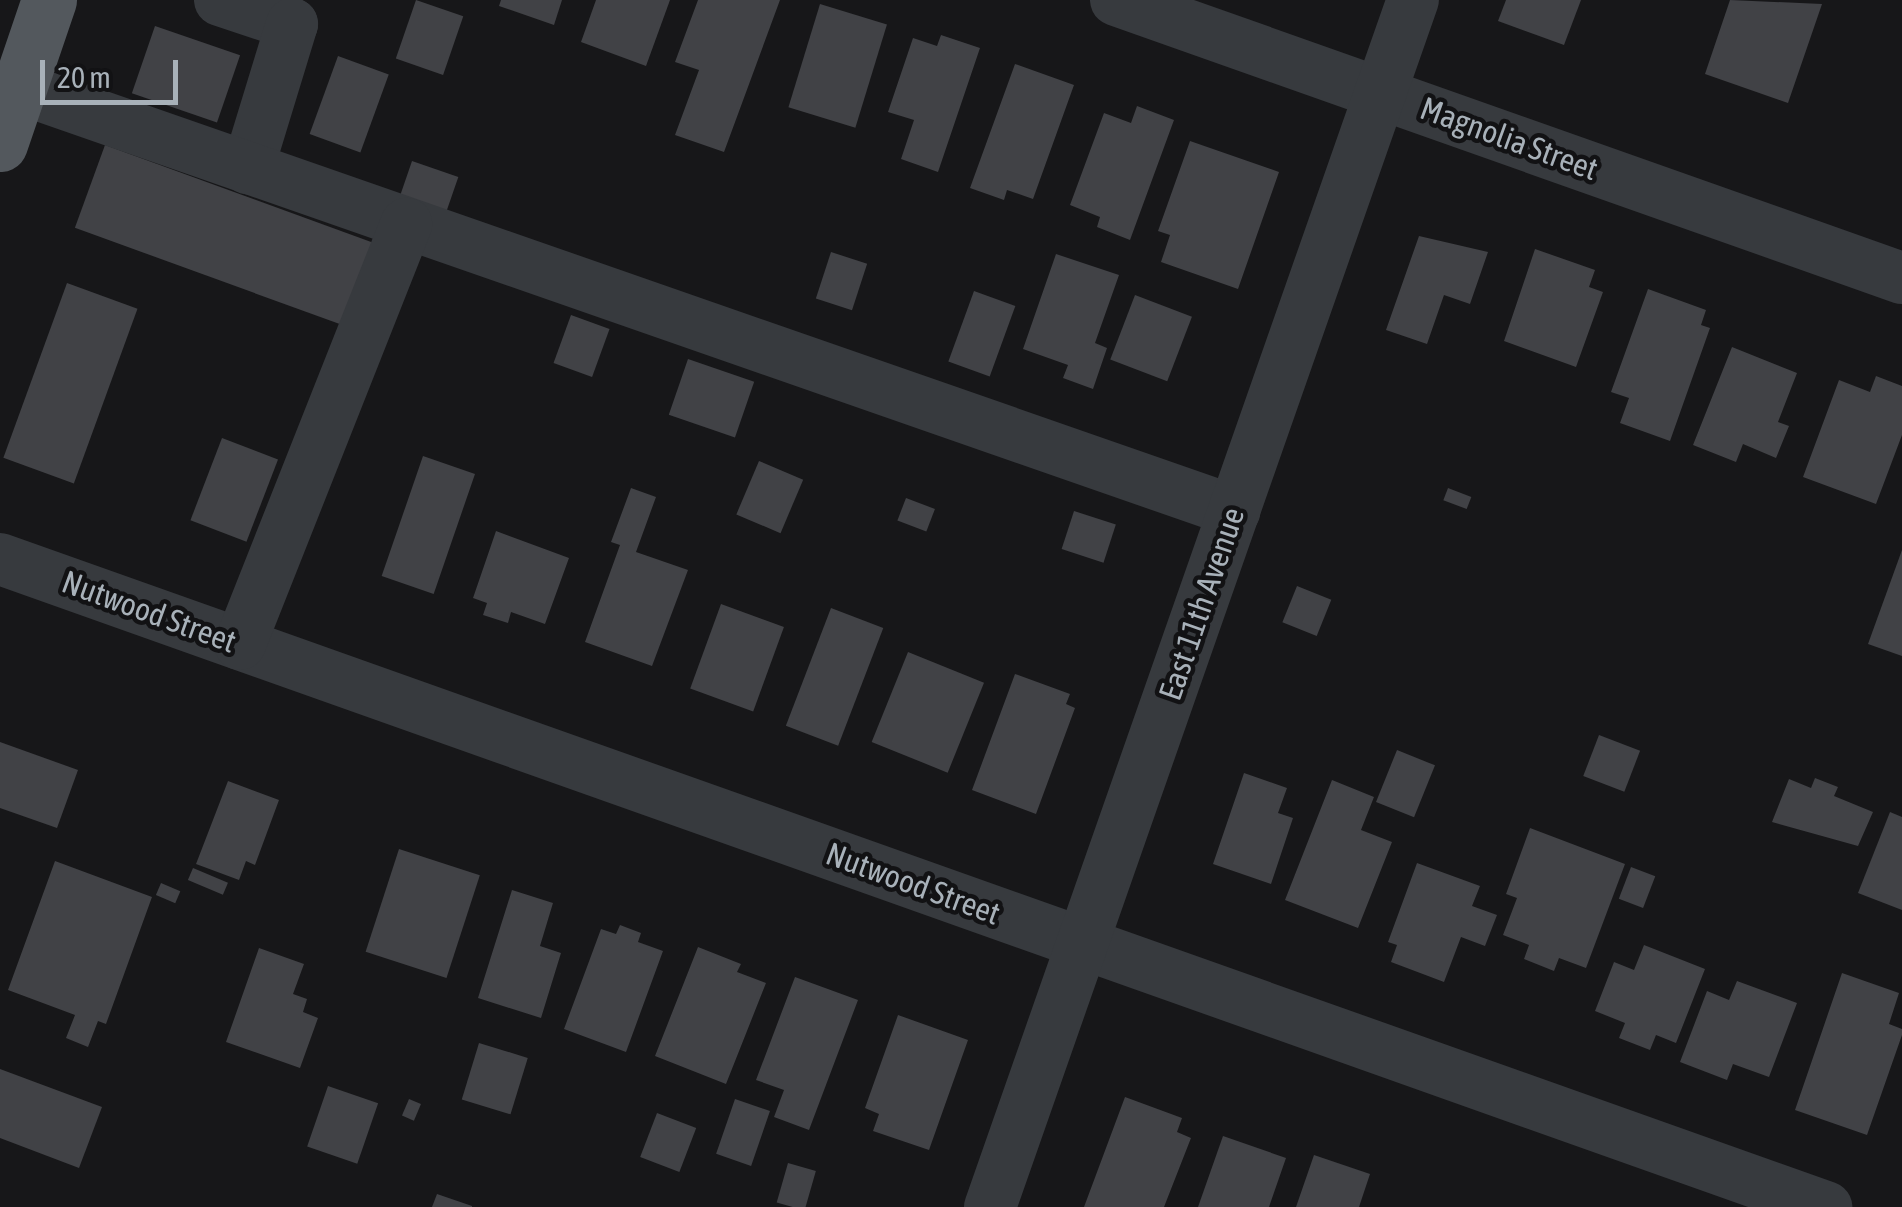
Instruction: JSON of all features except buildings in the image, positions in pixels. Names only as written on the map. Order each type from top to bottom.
[{"type":"main road","points":[[0,144],[49,0]]},
{"type":"street","points":[[220,0],[295,12],[248,168]]},
{"type":"street","name":"Magnolia Street","points":[[1116,0],[1902,278]]},
{"type":"street","name":"East 11th Avenue","points":[[990,1207],[1413,0]]},
{"type":"street","points":[[19,88],[1234,511]]},
{"type":"street","points":[[240,644],[406,224]]},
{"type":"street","name":"Nutwood Street","points":[[0,559],[1826,1207]]}]
